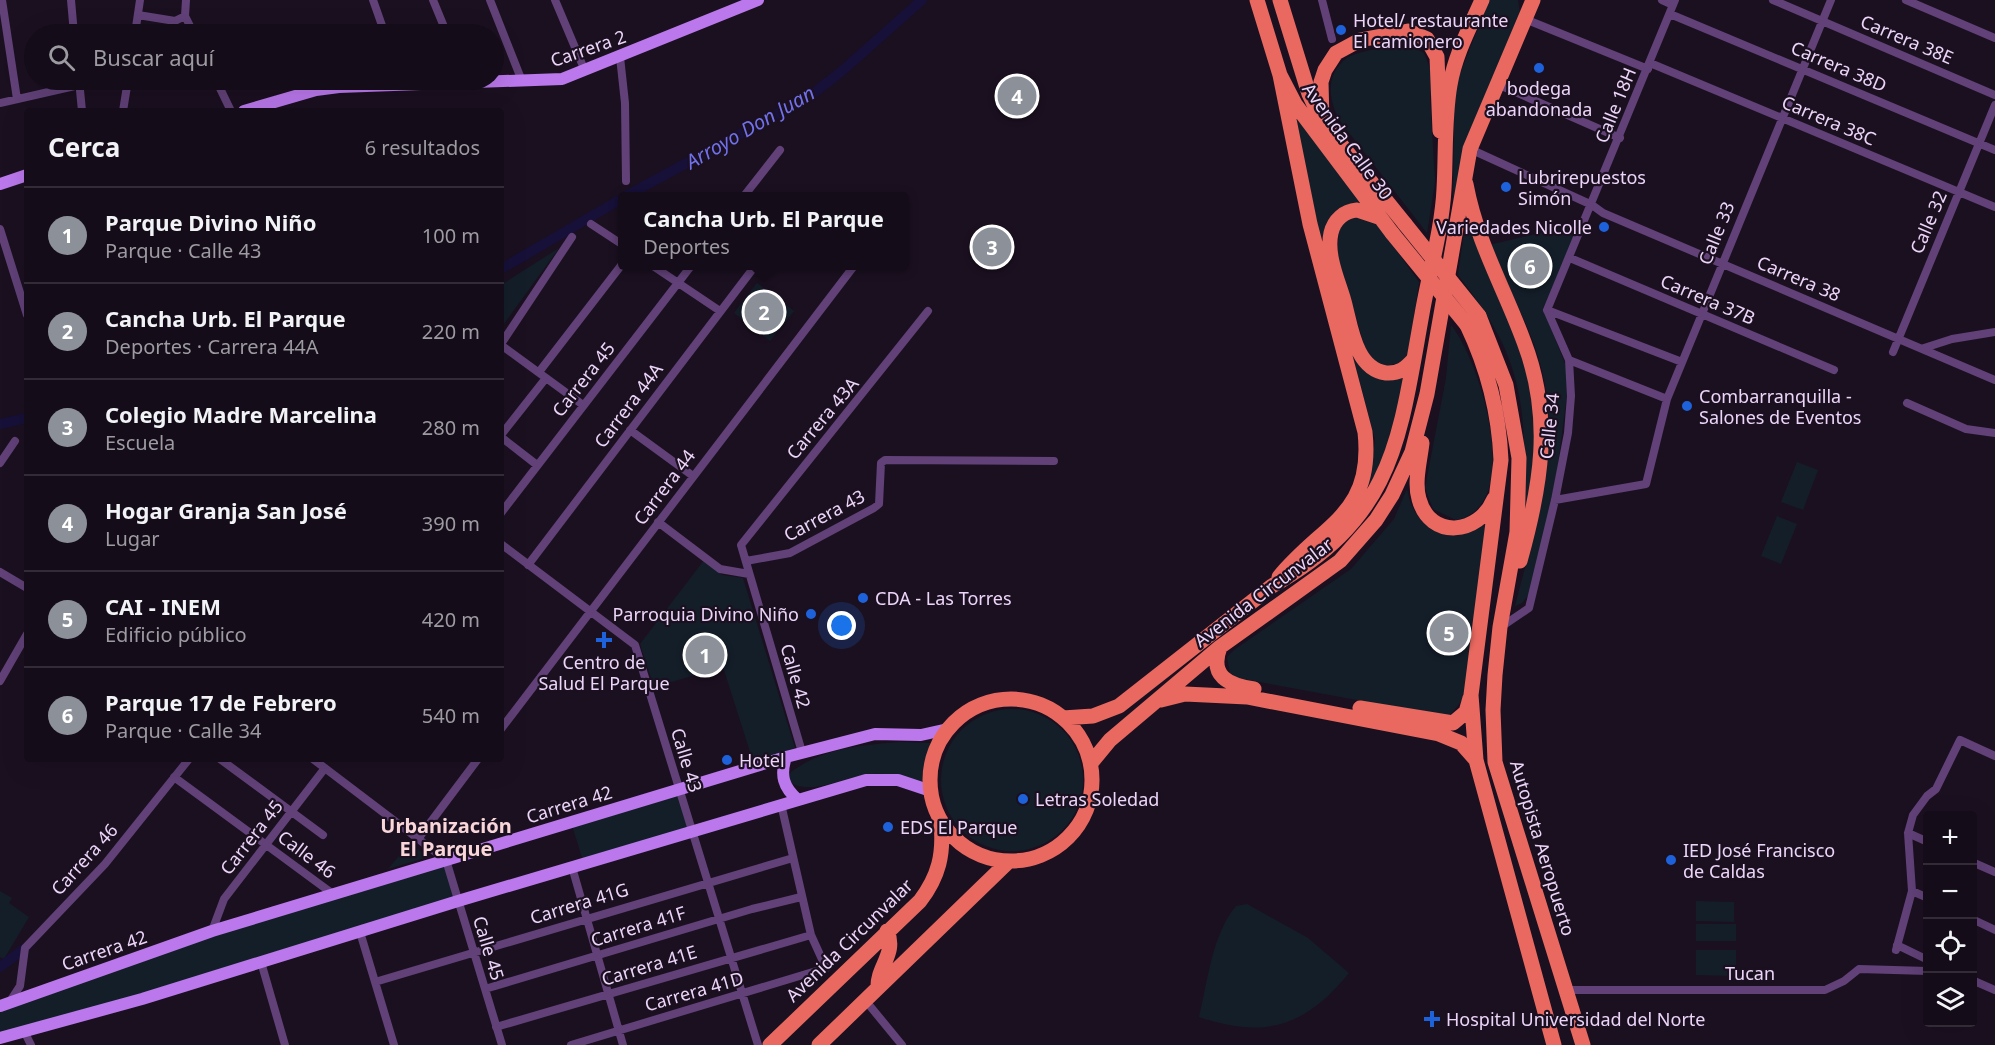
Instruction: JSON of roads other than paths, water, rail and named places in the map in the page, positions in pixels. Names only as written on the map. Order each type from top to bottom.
[{"type":"highway","name":"Avenida Calle 30","points":[[1257,0],[1280,75],[1295,104],[1392,232]]},
{"type":"highway","name":"Avenida Calle 30","points":[[1280,0],[1309,94],[1322,121],[1405,224]]},
{"type":"highway","points":[[1444,165],[1450,86],[1455,64],[1482,0]]},
{"type":"highway","points":[[1524,19],[1526,0]]},
{"type":"highway","points":[[1524,19],[1533,0]]},
{"type":"highway","name":"Avenida Circunvalar","points":[[1091,763],[1110,740],[1220,647],[1340,561],[1369,529],[1407,468],[1427,394],[1470,149],[1524,19]]},
{"type":"highway","points":[[1322,121],[1320,89],[1322,76],[1336,53],[1354,42],[1387,33],[1402,31],[1418,33],[1429,42],[1438,62],[1437,107],[1444,165]]},
{"type":"highway","points":[[1272,586],[1355,500],[1365,470],[1367,451],[1365,432],[1310,224],[1280,75]]},
{"type":"highway","name":"Avenida Circunvalar","points":[[1063,718],[1093,716],[1119,706],[1272,586],[1299,571],[1330,546],[1353,523],[1376,490],[1389,467],[1399,432],[1444,191],[1444,165]]},
{"type":"highway","points":[[1464,174],[1480,240],[1532,366],[1542,422],[1543,458],[1536,494],[1517,572],[1505,604]]},
{"type":"highway","points":[[1380,218],[1357,210],[1340,217],[1330,238],[1334,265],[1356,344],[1366,363],[1376,370],[1391,373],[1406,368],[1414,359]]},
{"type":"highway","name":"Autopista Aeropuerto","points":[[1405,224],[1473,320],[1506,385],[1519,458],[1517,523],[1500,627],[1493,710],[1495,762],[1583,1045]]},
{"type":"highway","name":"Autopista Aeropuerto","points":[[1392,232],[1473,320],[1496,404],[1500,432],[1499,488],[1471,695],[1476,760],[1554,1045]]},
{"type":"highway","points":[[1427,394],[1417,484],[1419,501],[1426,514],[1435,522],[1450,528],[1471,526],[1486,514],[1499,488]]},
{"type":"highway","points":[[1220,647],[1215,660],[1218,670],[1227,681],[1238,686],[1453,723],[1466,712],[1471,695]]},
{"type":"highway","points":[[1155,701],[1185,694],[1247,697],[1439,734],[1461,743],[1476,760]]},
{"type":"highway","points":[[1003,700],[1035,703],[1063,718],[1081,738],[1091,763],[1090,799],[1074,832],[1045,854],[1009,861],[977,853],[950,833],[941,820],[931,791],[933,759],[948,729],[972,709],[1003,700]]},
{"type":"highway","name":"Avenida Circunvalar","points":[[759,1044],[842,975],[920,901],[931,886],[942,856],[941,820]]},
{"type":"highway","points":[[819,1045],[1009,861]]},
{"type":"highway","points":[[878,988],[879,976],[892,946],[888,931]]},
{"type":"street","points":[[3,0],[17,99]]},
{"type":"street","points":[[71,0],[73,24]]},
{"type":"street","points":[[137,24],[140,0]]},
{"type":"street","points":[[186,0],[185,16],[189,24]]},
{"type":"street","points":[[373,0],[382,24]]},
{"type":"street","points":[[433,0],[443,24]]},
{"type":"street","points":[[490,0],[499,24]]},
{"type":"street","points":[[555,0],[585,71]]},
{"type":"street","name":"Carrera 2","points":[[504,81],[551,81],[585,71],[758,0]]},
{"type":"street","points":[[1322,0],[1332,39]]},
{"type":"street","points":[[1662,0],[1674,2]]},
{"type":"street","name":"Carrera 38E","points":[[1773,0],[1995,95]]},
{"type":"street","name":"Calle 33","points":[[1556,500],[1646,484],[1667,399],[1830,0]]},
{"type":"street","points":[[1906,0],[1995,38]]},
{"type":"street","name":"Calle 18H","points":[[1570,258],[1674,2]]},
{"type":"street","name":"Carrera 38D","points":[[1670,14],[1995,150]]},
{"type":"street","points":[[138,15],[175,21],[185,16]]},
{"type":"street","name":"Carrera 38C","points":[[1524,19],[1781,117],[1995,207]]},
{"type":"street","points":[[504,35],[522,81]]},
{"type":"street","points":[[620,57],[625,103],[626,181]]},
{"type":"street","points":[[1497,84],[1620,138]]},
{"type":"street","points":[[0,103],[50,90]]},
{"type":"street","points":[[80,90],[82,108]]},
{"type":"street","points":[[123,108],[126,90]]},
{"type":"street","points":[[221,90],[230,108]]},
{"type":"street","name":"Carrera 2","points":[[254,108],[316,90]]},
{"type":"street","name":"Calle 32","points":[[1893,352],[1995,105]]},
{"type":"street","name":"Carrera 38","points":[[1470,149],[1592,205],[1603,213],[1899,337],[1995,380]]},
{"type":"street","points":[[747,192],[780,150]]},
{"type":"street","points":[[0,183],[24,176]]},
{"type":"street","points":[[591,224],[618,242]]},
{"type":"street","points":[[0,229],[24,305]]},
{"type":"street","points":[[504,340],[572,237]]},
{"type":"street","points":[[1570,258],[1546,310],[1682,363]]},
{"type":"street","name":"Carrera 37B","points":[[1570,258],[1834,370]]},
{"type":"street","points":[[504,432],[618,270]]},
{"type":"street","points":[[659,270],[720,311]]},
{"type":"street","name":"Carrera 45","points":[[504,509],[688,270]]},
{"type":"street","name":"Carrera 44A","points":[[528,565],[752,270]]},
{"type":"street","name":"Carrera 44","points":[[504,725],[851,270]]},
{"type":"street","name":"Calle 34","points":[[1500,627],[1529,608],[1556,500],[1568,433],[1569,360],[1546,310]]},
{"type":"street","name":"Carrera 43A","points":[[741,545],[928,311]]},
{"type":"street","points":[[1924,348],[1952,339],[1995,332]]},
{"type":"street","points":[[504,347],[583,405]]},
{"type":"street","points":[[1569,360],[1667,399]]},
{"type":"street","points":[[1907,403],[1966,429],[1995,432]]},
{"type":"street","points":[[630,430],[693,476]]},
{"type":"street","points":[[504,438],[537,465]]},
{"type":"street","points":[[0,463],[15,441]]},
{"type":"street","name":"Carrera 43","points":[[746,561],[790,553],[874,508],[879,504],[881,463],[885,460],[1054,461]]},
{"type":"street","points":[[658,522],[720,569],[749,574]]},
{"type":"street","name":"Calle 42","points":[[741,545],[801,752]]},
{"type":"street","name":"Calle 43","points":[[504,546],[635,645],[759,1044]]},
{"type":"street","points":[[0,572],[24,586]]},
{"type":"street","points":[[0,681],[24,639]]},
{"type":"street","name":"Carrera 42","points":[[5,1004],[212,931],[801,752],[875,734],[921,735],[948,729]]},
{"type":"street","points":[[1923,958],[1896,947],[1912,891],[1908,833],[1913,815],[1927,796],[1936,789],[1960,740],[1995,756]]},
{"type":"street","points":[[786,757],[782,769],[783,781],[789,792],[798,800]]},
{"type":"street","name":"Carrera 46","points":[[5,1004],[20,986],[25,948],[105,864],[186,762]]},
{"type":"street","points":[[224,762],[323,836]]},
{"type":"street","points":[[317,762],[446,860]]},
{"type":"street","points":[[418,838],[476,762]]},
{"type":"street","name":"Carrera 45","points":[[212,931],[224,899],[325,768]]},
{"type":"street","name":"Calle 46","points":[[174,777],[333,894]]},
{"type":"street","points":[[0,1038],[25,1033],[866,780],[885,778],[915,784],[931,791]]},
{"type":"street","points":[[781,804],[811,935],[826,968],[842,975]]},
{"type":"street","points":[[1908,833],[1923,840]]},
{"type":"street","name":"Carrera 41G","points":[[375,982],[793,858]]},
{"type":"street","name":"Calle 45","points":[[446,860],[502,1045]]},
{"type":"street","points":[[1977,864],[1995,872]]},
{"type":"street","points":[[572,867],[623,1045]]},
{"type":"street","points":[[1912,891],[1923,896]]},
{"type":"street","name":"Carrera 41F","points":[[485,989],[719,918],[801,897]]},
{"type":"street","points":[[1977,921],[1995,930]]},
{"type":"street","points":[[360,932],[394,1045]]},
{"type":"street","name":"Carrera 41E","points":[[496,1027],[811,935]]},
{"type":"street","points":[[261,962],[285,1045]]},
{"type":"street","name":"Carrera 41D","points":[[571,1045],[826,968]]},
{"type":"street","name":"Tucan","points":[[1566,990],[1825,990],[1844,981],[1859,969],[1923,971]]},
{"type":"street","points":[[1977,983],[1995,990]]},
{"type":"street","points":[[20,986],[32,994]]},
{"type":"street","points":[[865,1000],[902,1045]]},
{"type":"street","points":[[25,1033],[32,1045]]},
{"type":"waterway","name":"Arroyo Don Juan","points":[[633,192],[810,96],[842,71],[922,0]]},
{"type":"waterway","name":"Arroyo Don Juan","points":[[504,267],[618,201]]},
{"type":"waterway","name":"Arroyo Don Juan","points":[[0,424],[24,419]]},
{"type":"waterway","points":[[0,967],[25,948]]},
{"type":"place","name":"Hotel/ restaurante El camionero","points":[[1341,30]]},
{"type":"place","name":"bodega abandonada","points":[[1539,68]]},
{"type":"place","name":"Hogar Granja San José","points":[[1017,96]]},
{"type":"place","name":"Lubrirepuestos Simón","points":[[1506,187]]},
{"type":"place","name":"Variedades Nicolle","points":[[1604,227]]},
{"type":"place","name":"Colegio Madre Marcelina","points":[[992,247]]},
{"type":"place","name":"Parque 17 de Febrero","points":[[1530,266]]},
{"type":"place","name":"Cancha Urb. El Parque","points":[[764,312]]},
{"type":"place","name":"Combarranquilla - Salones de Eventos","points":[[1687,406]]},
{"type":"place","name":"CDA - Las Torres","points":[[863,598]]},
{"type":"place","name":"Parroquia Divino Niño","points":[[811,614]]},
{"type":"place","name":"CAI - INEM","points":[[1449,633]]},
{"type":"place","name":"Centro de Salud El Parque","points":[[604,640]]},
{"type":"place","name":"Parque Divino Niño","points":[[705,655]]},
{"type":"place","name":"Hotel","points":[[727,760]]},
{"type":"place","name":"Letras Soledad","points":[[1023,799]]},
{"type":"place","name":"EDS El Parque","points":[[888,827]]},
{"type":"place","name":"IED José Francisco de Caldas","points":[[1671,860]]},
{"type":"place","name":"Hospital Universidad del Norte","points":[[1432,1019]]},
{"type":"district","name":"Urbanización El Parque","points":[[446,836]]}]
